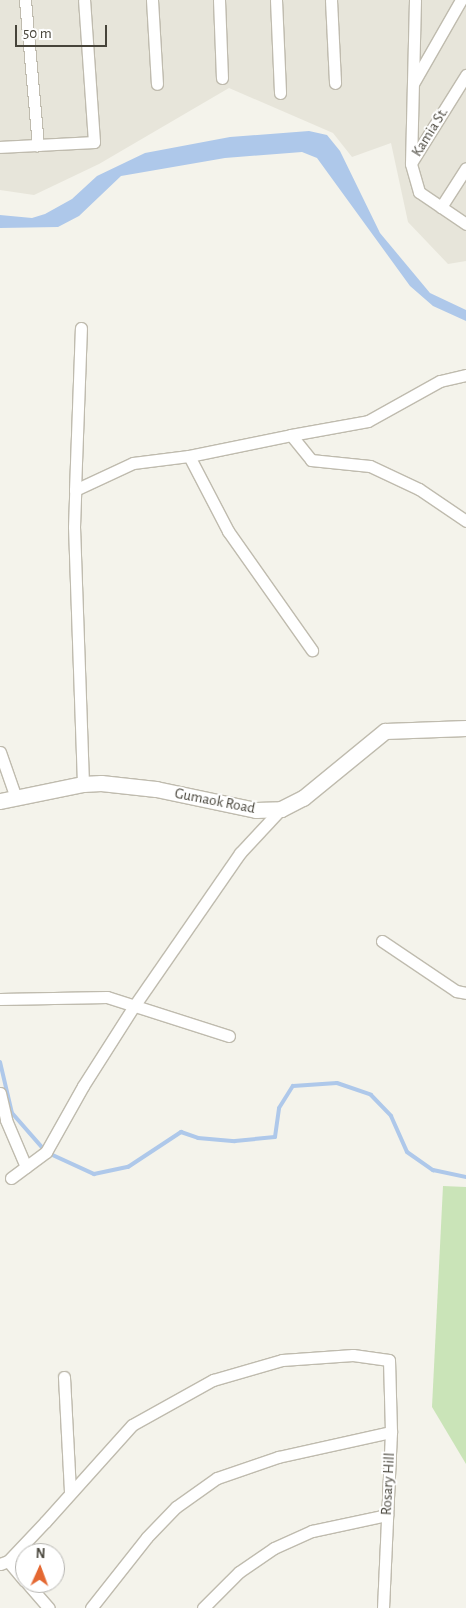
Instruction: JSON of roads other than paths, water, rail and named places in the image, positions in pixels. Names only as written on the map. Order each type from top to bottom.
[{"type":"street","points":[[25,0],[38,145]]},
{"type":"street","points":[[0,147],[94,142],[84,0]]},
{"type":"street","points":[[152,0],[157,84]]},
{"type":"street","points":[[219,0],[222,78]]},
{"type":"street","points":[[276,0],[280,93]]},
{"type":"street","points":[[330,0],[335,82]]},
{"type":"street","points":[[415,0],[410,164],[418,192],[466,224]]},
{"type":"street","points":[[413,83],[461,0]]},
{"type":"street","name":"Kamia St.","points":[[410,164],[466,75]]},
{"type":"street","points":[[441,207],[466,168]]},
{"type":"street","points":[[81,328],[74,527],[79,597],[83,784]]},
{"type":"street","points":[[75,490],[134,463],[189,456],[368,421],[440,381],[466,375]]},
{"type":"street","points":[[291,435],[311,460],[370,466],[419,489],[466,521]]},
{"type":"street","points":[[189,456],[228,531],[312,650]]},
{"type":"street","name":"Gumaok Road","points":[[0,801],[83,784],[156,789],[256,810],[281,810],[303,798],[385,731],[466,728]]},
{"type":"street","points":[[0,752],[16,798]]},
{"type":"street","points":[[11,1178],[46,1152],[83,1086],[134,1006],[240,853],[281,810]]},
{"type":"street","points":[[382,941],[456,991],[466,993]]},
{"type":"street","points":[[0,999],[107,997],[229,1036]]},
{"type":"street","points":[[0,1094],[6,1120],[26,1167]]},
{"type":"street","name":"Rosary Hill","points":[[70,1492],[132,1425],[213,1380],[282,1360],[352,1355],[389,1360],[391,1432],[383,1608]]},
{"type":"street","points":[[15,1572],[4,1563],[70,1492],[64,1377]]},
{"type":"street","points":[[91,1608],[170,1513],[217,1478],[278,1457],[391,1432]]},
{"type":"street","points":[[203,1608],[239,1572],[274,1548],[312,1531],[387,1515]]},
{"type":"street","points":[[36,1593],[49,1608]]},
{"type":"water","points":[[309,131],[327,135],[340,151],[380,233],[430,293],[466,310],[466,321],[433,306],[410,286],[317,158],[302,152],[225,158],[121,176],[79,216],[58,227],[0,228],[0,215],[32,218],[45,214],[72,199],[97,176],[145,153],[230,137]]},
{"type":"waterway","points":[[0,1062],[12,1113],[46,1152],[94,1174],[128,1167],[181,1132],[198,1138],[235,1141],[275,1137],[279,1108],[293,1086],[337,1083],[371,1095],[391,1116],[407,1152],[433,1170],[466,1177]]}]
